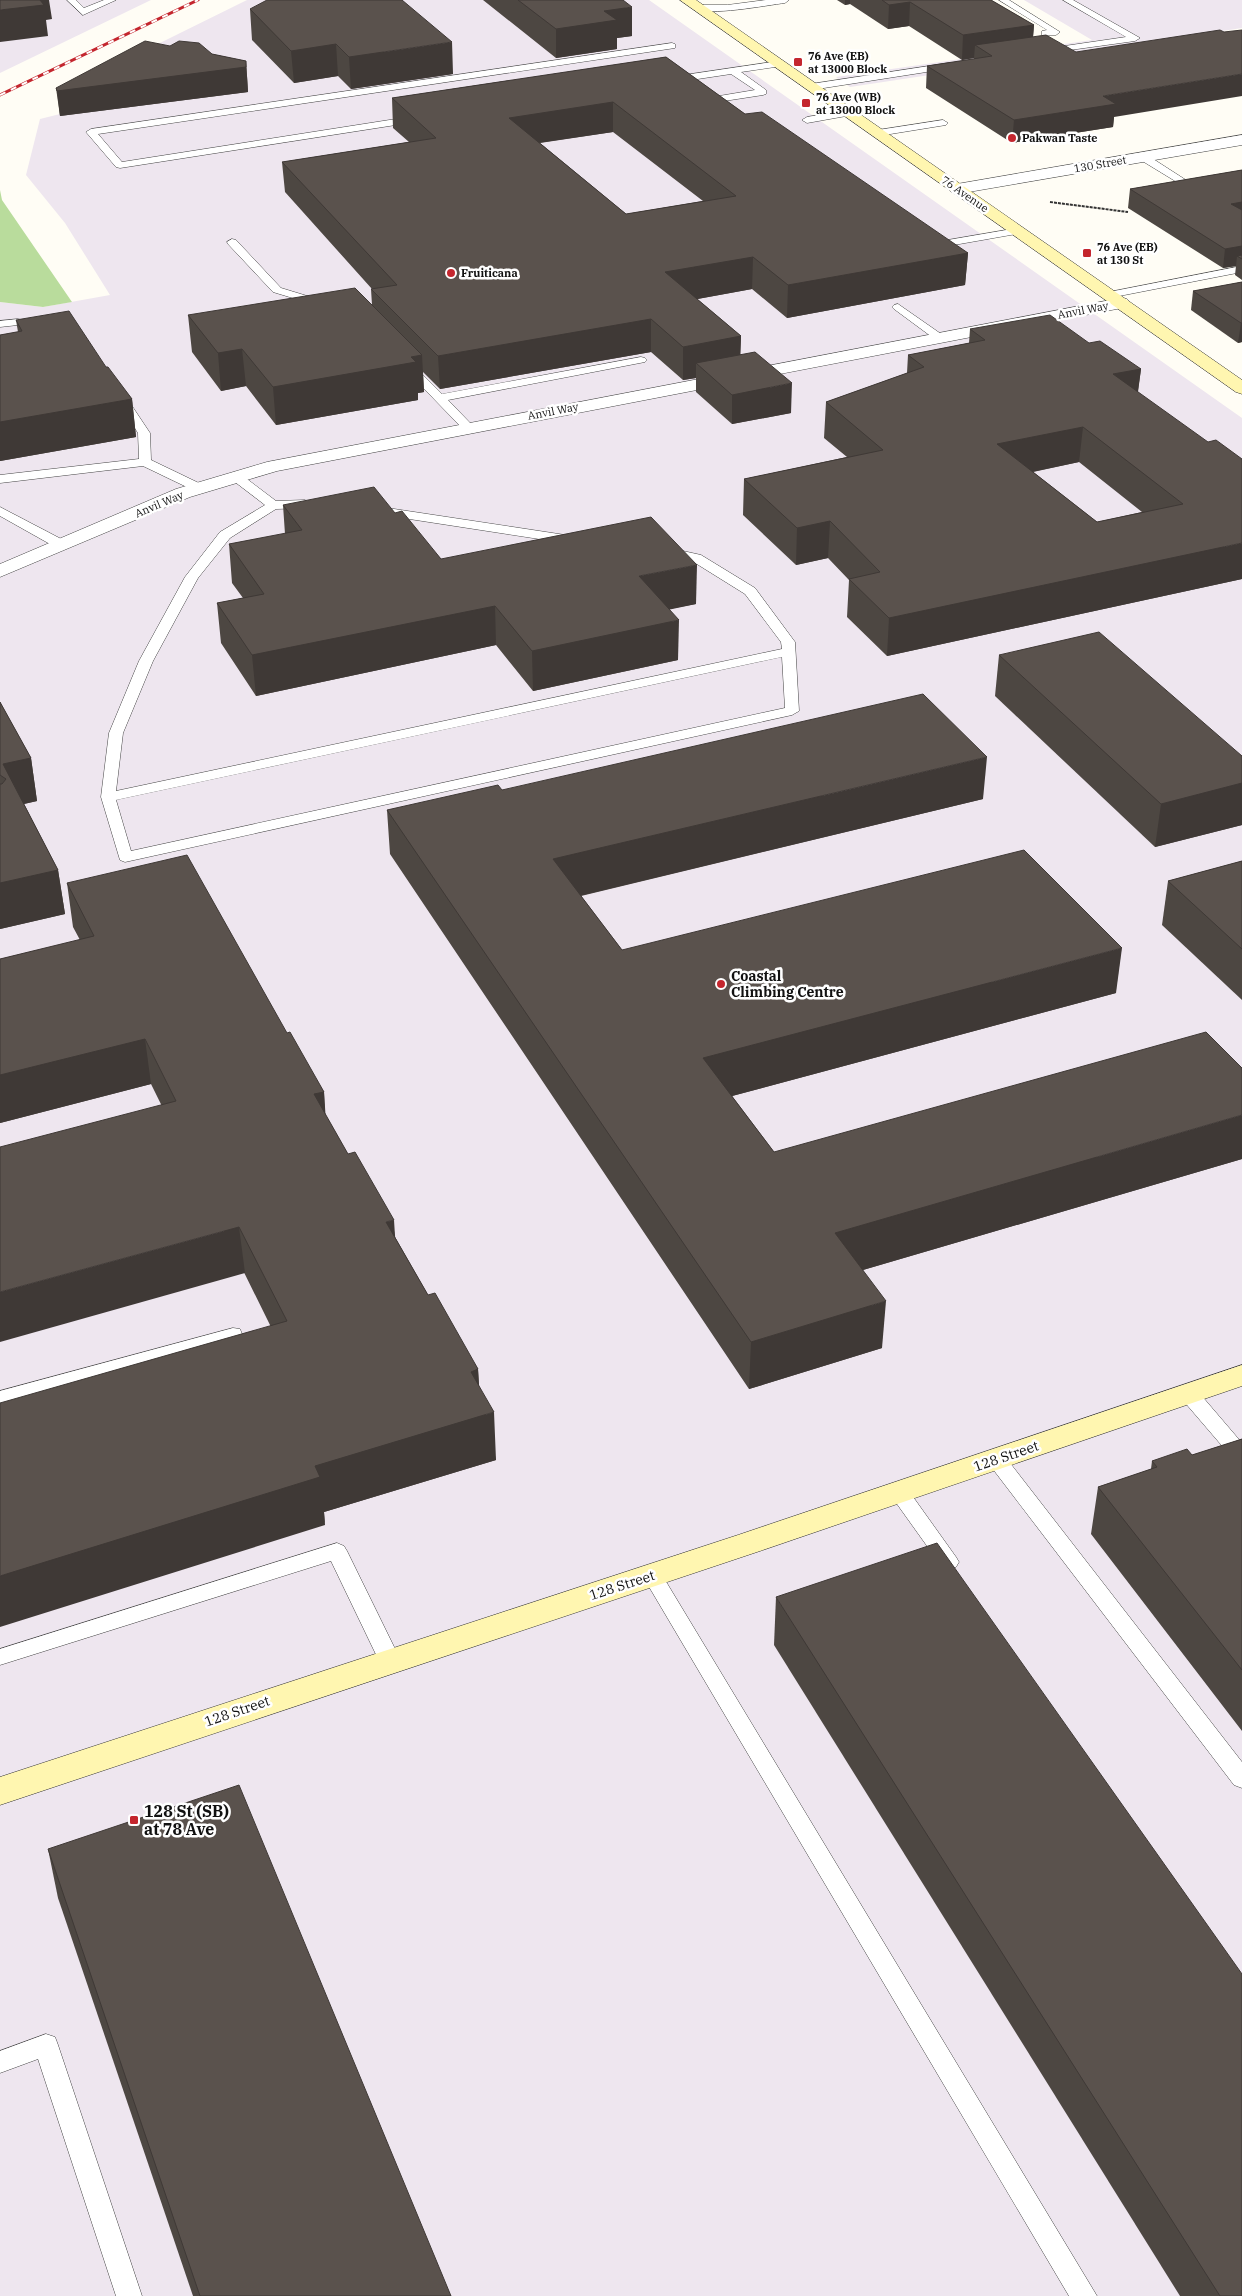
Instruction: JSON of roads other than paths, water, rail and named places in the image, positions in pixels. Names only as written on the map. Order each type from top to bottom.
[{"type":"main road","name":"76 Avenue","points":[[693,4],[1115,299],[1238,382]]},
{"type":"main road","name":"128 Street","points":[[0,1791],[390,1660],[652,1575],[1242,1375]]},
{"type":"street","name":"130 Street","points":[[957,189],[1242,140]]},
{"type":"street","name":"Anvil Way","points":[[0,571],[199,488],[235,476],[311,458],[940,338],[1115,299]]},
{"type":"lane","points":[[72,0],[83,12],[112,0]]},
{"type":"lane","points":[[693,4],[730,0]]},
{"type":"lane","points":[[693,4],[726,8],[785,0]]},
{"type":"lane","points":[[1003,0],[1056,32],[1045,34],[1069,48]]},
{"type":"lane","points":[[1031,54],[1135,38],[1067,0]]},
{"type":"lane","points":[[430,116],[120,165],[91,132],[672,46]]},
{"type":"lane","points":[[547,64],[561,76]]},
{"type":"lane","points":[[656,82],[779,64]]},
{"type":"lane","points":[[811,87],[963,64]]},
{"type":"lane","points":[[694,102],[763,92],[733,71]]},
{"type":"lane","points":[[403,86],[418,97]]},
{"type":"lane","points":[[807,120],[849,113]]},
{"type":"lane","points":[[878,133],[943,123]]},
{"type":"lane","points":[[1143,157],[1184,182]]},
{"type":"lane","points":[[948,243],[1018,231]]},
{"type":"lane","points":[[232,242],[277,290],[330,306]]},
{"type":"lane","points":[[1115,299],[1242,269]]},
{"type":"lane","points":[[898,307],[940,338]]},
{"type":"lane","points":[[0,324],[18,322],[54,330]]},
{"type":"lane","points":[[398,356],[468,428]]},
{"type":"lane","points":[[440,398],[641,360]]},
{"type":"lane","points":[[117,392],[144,433],[145,462]]},
{"type":"lane","points":[[0,479],[145,462],[199,488]]},
{"type":"lane","points":[[235,476],[273,505]]},
{"type":"lane","points":[[320,504],[273,505],[225,535],[188,585],[146,661],[116,733],[108,797],[125,857],[792,711],[788,642],[750,591],[696,558],[652,548]]},
{"type":"lane","points":[[365,509],[586,542]]},
{"type":"lane","points":[[0,510],[62,545]]},
{"type":"lane","points":[[108,797],[788,652]]},
{"type":"lane","points":[[0,1398],[232,1334]]},
{"type":"lane","points":[[1188,1393],[1242,1456]]},
{"type":"lane","points":[[996,1459],[1242,1779]]},
{"type":"lane","points":[[899,1492],[960,1577]]},
{"type":"lane","points":[[0,1657],[337,1551],[390,1660]]},
{"type":"lane","points":[[652,1575],[1084,2296]]},
{"type":"lane","points":[[0,2062],[46,2045],[129,2296]]},
{"type":"railway","points":[[0,95],[198,0]]},
{"type":"place","name":"76 Ave (EB) at 13000 Block","points":[[798,62]]},
{"type":"place","name":"76 Ave (WB) at 13000 Block","points":[[806,103]]},
{"type":"place","name":"Pakwan Taste","points":[[1012,138]]},
{"type":"place","name":"76 Ave (EB) at 130 St","points":[[1087,253]]},
{"type":"place","name":"Fruiticana","points":[[451,273]]},
{"type":"place","name":"Coastal Climbing Centre","points":[[721,984]]},
{"type":"place","name":"128 St (SB) at 78 Ave","points":[[134,1820]]}]
